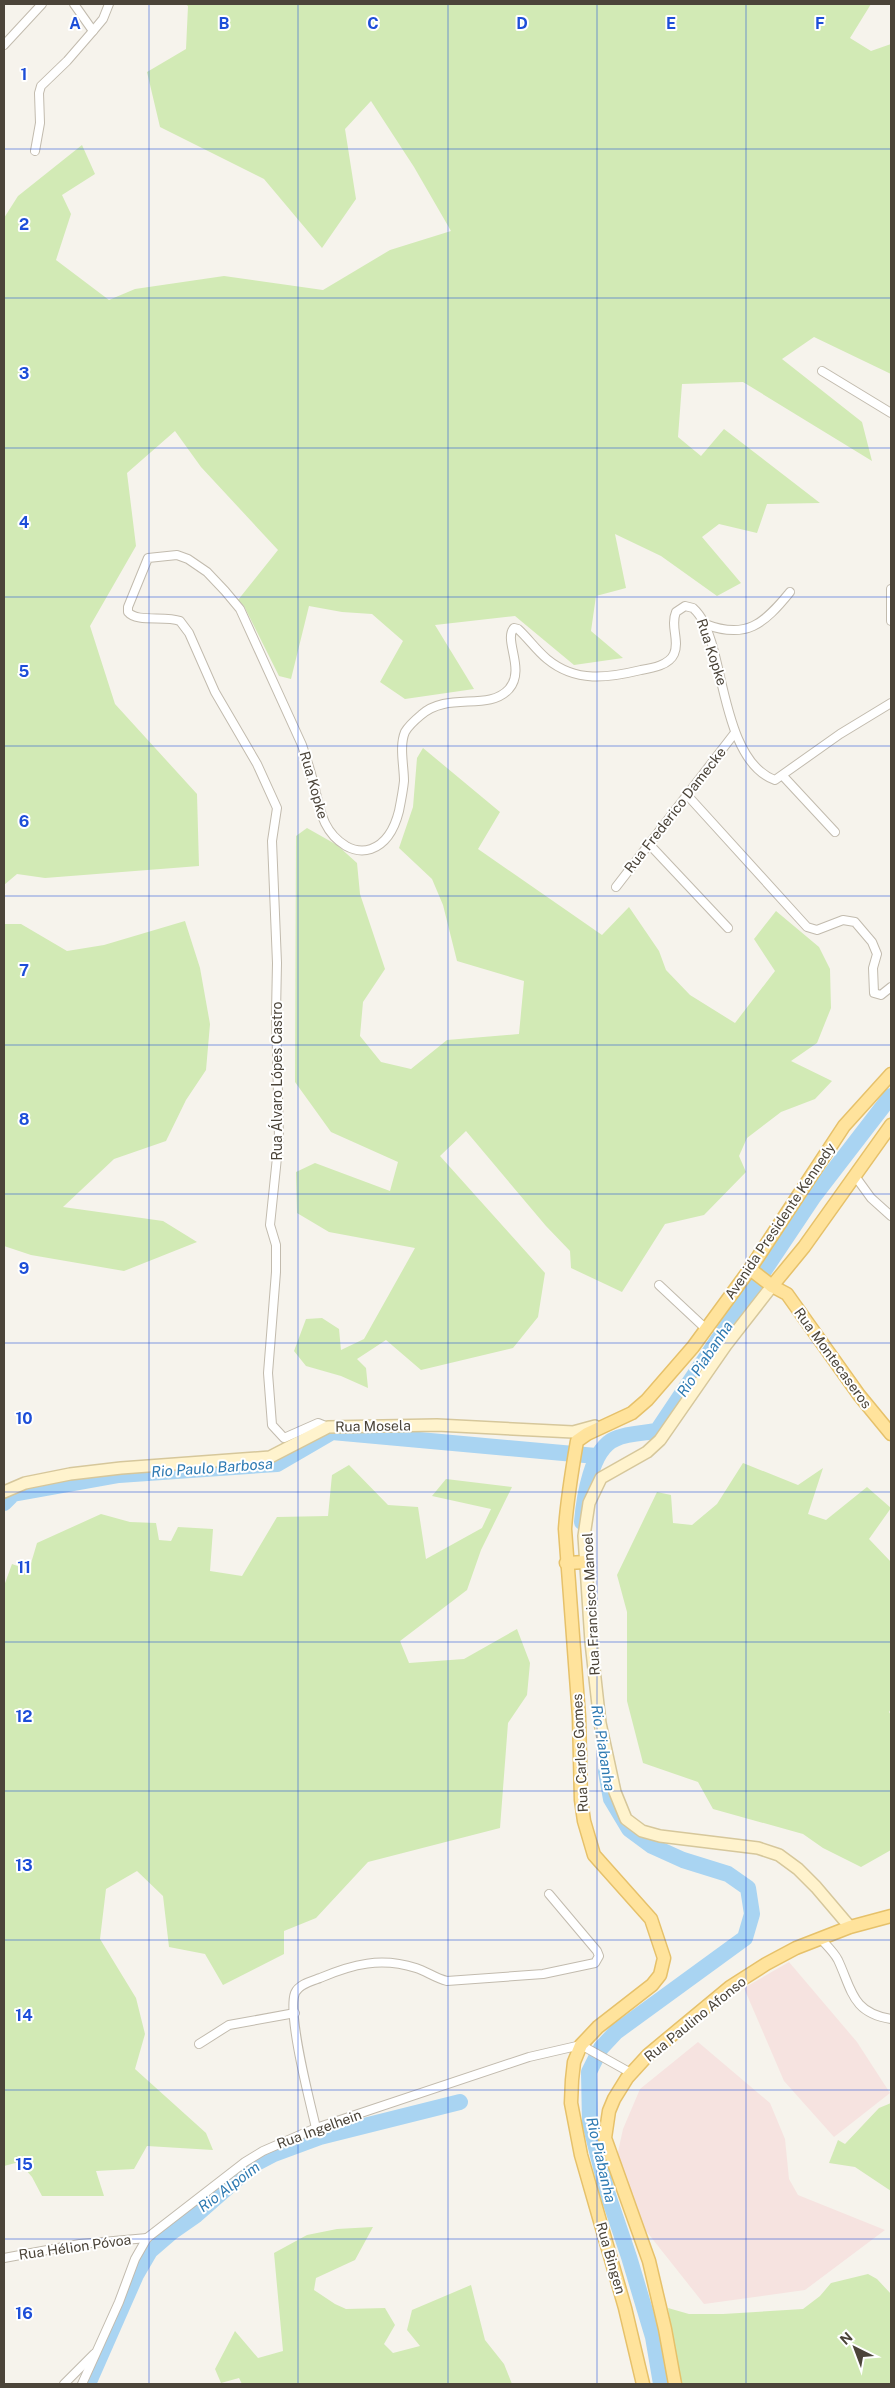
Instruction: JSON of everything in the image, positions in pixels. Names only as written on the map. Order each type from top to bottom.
[{"type":"main road","name":"Avenida Presidente Kennedy","points":[[575,1437],[632,1413],[647,1400],[692,1348],[750,1269],[844,1126],[891,1074]]},
{"type":"main road","points":[[772,1286],[804,1247],[891,1125]]},
{"type":"main road","name":"Rua Montecaseros","points":[[750,1269],[772,1286],[787,1294],[859,1395],[891,1434]]},
{"type":"main road","name":"Rua Francisco Manoel","points":[[772,1286],[726,1346],[660,1440],[647,1452],[600,1478],[589,1503],[584,1536],[600,1723],[615,1792],[626,1819],[642,1831],[660,1836],[758,1848],[779,1855],[798,1869],[816,1887],[850,1927]]},
{"type":"main road","name":"Rua Mosela","points":[[4,1492],[25,1483],[70,1474],[121,1468],[270,1457],[328,1427],[437,1425],[575,1437]]},
{"type":"main road","name":"Rua Carlos Gomes","points":[[575,1437],[572,1480],[566,1503],[566,1563],[579,1717],[581,1800],[584,1821],[594,1855],[651,1918],[664,1958],[660,1975],[652,1985],[598,2027],[581,2045]]},
{"type":"main road","points":[[566,1563],[586,1562]]},
{"type":"main road","name":"Rua Paulino Afonso","points":[[631,2073],[648,2056],[730,1987],[766,1964],[820,1938],[850,1927],[891,1916]]},
{"type":"main road","name":"Rua Bingen","points":[[581,2045],[574,2062],[571,2103],[581,2155],[625,2308],[643,2384]]},
{"type":"main road","points":[[631,2073],[621,2086],[609,2111],[605,2138],[649,2261],[666,2329],[675,2384]]},
{"type":"street","points":[[4,45],[42,4]]},
{"type":"street","points":[[74,4],[93,31]]},
{"type":"street","points":[[35,151],[40,123],[38,93],[41,86],[67,61],[93,31],[103,18],[109,4]]},
{"type":"street","points":[[822,371],[891,413]]},
{"type":"street","name":"Rua Kopke","points":[[257,764],[215,692],[189,633],[180,621],[160,617],[138,618],[128,612],[128,607],[148,558],[177,555],[188,559],[207,572],[240,610],[302,745],[323,821],[339,841],[352,850],[364,852],[375,848],[391,834],[398,814],[404,783],[402,743],[405,733],[411,724],[437,704],[493,699],[510,688],[515,679],[517,663],[511,635],[514,628],[518,628],[547,659],[562,669],[582,676],[608,678],[648,669],[669,660],[675,652],[674,617],[679,609],[685,606],[693,608],[705,624],[719,667],[734,734],[745,754],[758,769],[775,780],[783,776]]},
{"type":"street","points":[[891,589],[891,621]]},
{"type":"street","points":[[705,624],[729,632],[742,631],[764,619],[777,608],[790,592]]},
{"type":"street","points":[[835,832],[783,776],[840,734],[891,703]]},
{"type":"street","name":"Rua Frederico Damecke","points":[[616,887],[734,734]]},
{"type":"street","name":"Rua Álvaro Lópes Castro","points":[[257,764],[277,808],[272,841],[277,963],[276,1013],[280,1138],[270,1225],[276,1245],[276,1272],[268,1365],[270,1414],[272,1425],[284,1438],[318,1423],[328,1427]]},
{"type":"street","points":[[688,796],[807,927],[817,930],[843,920],[855,922],[872,942],[877,954],[873,968],[874,993],[881,995],[891,987]]},
{"type":"street","points":[[649,844],[728,928]]},
{"type":"street","points":[[855,1176],[871,1198],[891,1216]]},
{"type":"street","points":[[659,1285],[705,1328]]},
{"type":"street","points":[[316,2128],[301,2064],[295,2013],[295,1992],[301,1986],[349,1966],[381,1962],[418,1968],[432,1977],[447,1981],[543,1974],[595,1963],[599,1956],[597,1951],[549,1894]]},
{"type":"street","points":[[820,1938],[837,1958],[843,1976],[862,2009],[871,2014],[891,2019]]},
{"type":"street","points":[[199,2044],[229,2026],[295,2013]]},
{"type":"street","points":[[581,2045],[615,2062],[631,2073]]},
{"type":"street","name":"Rua Ingelhein","points":[[82,2384],[135,2259],[146,2238],[245,2162],[264,2150],[316,2128],[529,2057],[581,2045]]},
{"type":"street","name":"Rua Hélion Póvoa","points":[[4,2258],[80,2244],[146,2238]]},
{"type":"street","points":[[64,2384],[98,2350]]},
{"type":"shaded area","points":[[789,1962],[857,2042],[890,2093],[834,2137],[784,2081],[744,1988]]},
{"type":"shaded area","points":[[698,2042],[770,2103],[785,2139],[789,2179],[798,2195],[885,2230],[805,2290],[704,2304],[643,2227],[616,2161],[623,2129],[640,2089]]},
{"type":"green space","points":[[185,4],[871,4],[850,38],[871,51],[891,44],[891,374],[814,337],[782,359],[862,422],[872,461],[743,382],[682,384],[678,437],[701,456],[724,429],[820,503],[767,504],[757,533],[719,524],[702,537],[741,583],[717,596],[661,556],[615,534],[626,588],[596,596],[591,631],[623,658],[574,665],[515,616],[435,625],[474,689],[405,699],[380,682],[403,641],[372,614],[342,612],[309,606],[291,679],[279,676],[244,606],[238,600],[278,550],[201,467],[175,431],[127,473],[136,546],[90,626],[115,704],[197,794],[199,866],[45,878],[17,874],[4,885],[4,218],[18,196],[82,145],[95,174],[62,195],[71,214],[56,260],[109,300],[135,289],[224,276],[323,290],[390,250],[451,231],[414,167],[371,101],[345,129],[356,199],[322,248],[264,179],[160,127],[147,72],[186,49],[188,6]]},
{"type":"green space","points":[[423,748],[500,812],[478,849],[602,935],[629,907],[659,951],[666,970],[690,995],[735,1023],[775,971],[754,939],[776,911],[819,947],[830,969],[831,1008],[817,1043],[791,1061],[832,1081],[815,1099],[781,1112],[747,1138],[739,1156],[746,1172],[704,1215],[665,1224],[622,1292],[571,1268],[570,1251],[546,1226],[466,1131],[440,1156],[545,1273],[538,1317],[513,1348],[421,1370],[386,1340],[357,1359],[366,1368],[368,1388],[341,1376],[306,1366],[294,1351],[306,1319],[322,1318],[339,1329],[341,1350],[364,1339],[415,1248],[329,1232],[297,1213],[296,1172],[315,1163],[390,1191],[398,1162],[331,1132],[295,1082],[296,836],[307,828],[337,845],[357,863],[360,894],[385,969],[363,1002],[360,1036],[381,1062],[411,1069],[447,1040],[519,1034],[524,981],[457,961],[443,905],[432,879],[399,848],[413,807],[417,758]]},
{"type":"green space","points":[[185,921],[200,968],[210,1024],[206,1070],[186,1100],[166,1141],[114,1159],[63,1207],[163,1221],[197,1242],[124,1271],[31,1255],[4,1246],[4,924],[21,924],[67,951],[104,945]]},
{"type":"green space","points":[[743,1463],[798,1485],[823,1468],[808,1514],[826,1520],[867,1487],[891,1508],[869,1539],[891,1562],[891,1709],[889,1712],[891,1715],[891,1850],[861,1867],[823,1848],[803,1834],[713,1809],[698,1782],[643,1763],[627,1701],[627,1612],[617,1575],[657,1492],[671,1495],[673,1523],[692,1525],[717,1504]]},
{"type":"green space","points":[[349,1465],[388,1505],[418,1507],[426,1559],[482,1528],[491,1509],[432,1496],[446,1479],[512,1487],[481,1550],[467,1590],[400,1641],[409,1663],[464,1659],[517,1629],[530,1663],[527,1695],[508,1723],[500,1828],[368,1862],[316,1918],[284,1931],[284,1954],[223,1985],[205,1954],[169,1947],[163,1896],[137,1871],[106,1889],[100,1939],[136,1998],[145,2034],[135,2069],[206,2133],[213,2150],[147,2146],[134,2169],[96,2171],[104,2196],[42,2196],[32,2177],[19,2162],[4,2166],[4,1586],[12,1564],[29,1570],[37,1543],[101,1514],[130,1522],[156,1523],[159,1540],[171,1541],[178,1527],[213,1529],[210,1571],[242,1576],[277,1517],[328,1516],[332,1475]]},
{"type":"green space","points":[[891,2103],[891,2191],[855,2167],[829,2163],[838,2140],[845,2144],[879,2108]]},
{"type":"green space","points":[[373,2227],[355,2260],[316,2278],[314,2290],[346,2309],[385,2308],[395,2325],[384,2344],[393,2353],[420,2346],[407,2330],[412,2310],[471,2285],[485,2340],[504,2364],[512,2384],[242,2384],[239,2378],[221,2383],[215,2369],[235,2331],[258,2358],[283,2351],[274,2253],[307,2235],[337,2229]]},
{"type":"green space","points":[[868,2274],[877,2279],[891,2294],[891,2384],[681,2384],[668,2308],[689,2314],[803,2309],[820,2296],[831,2283]]},
{"type":"waterway","name":"Rio Piabanha","points":[[582,1522],[590,1475],[600,1453],[607,1444],[620,1437],[657,1431],[814,1196],[891,1096]]},
{"type":"waterway","name":"Rio Paulo Barbosa","points":[[4,1503],[13,1494],[119,1475],[277,1464],[332,1432],[596,1456]]},
{"type":"waterway","name":"Rio Piabanha","points":[[606,1772],[611,1799],[629,1829],[652,1846],[683,1860],[728,1874],[748,1888],[752,1914],[745,1938],[616,2032],[601,2048],[589,2072],[590,2123],[607,2192],[653,2337],[661,2384]]},
{"type":"waterway","name":"Rio Alpoim","points":[[88,2384],[136,2275],[150,2251],[195,2216],[253,2165],[274,2154],[320,2137],[460,2102]]}]
